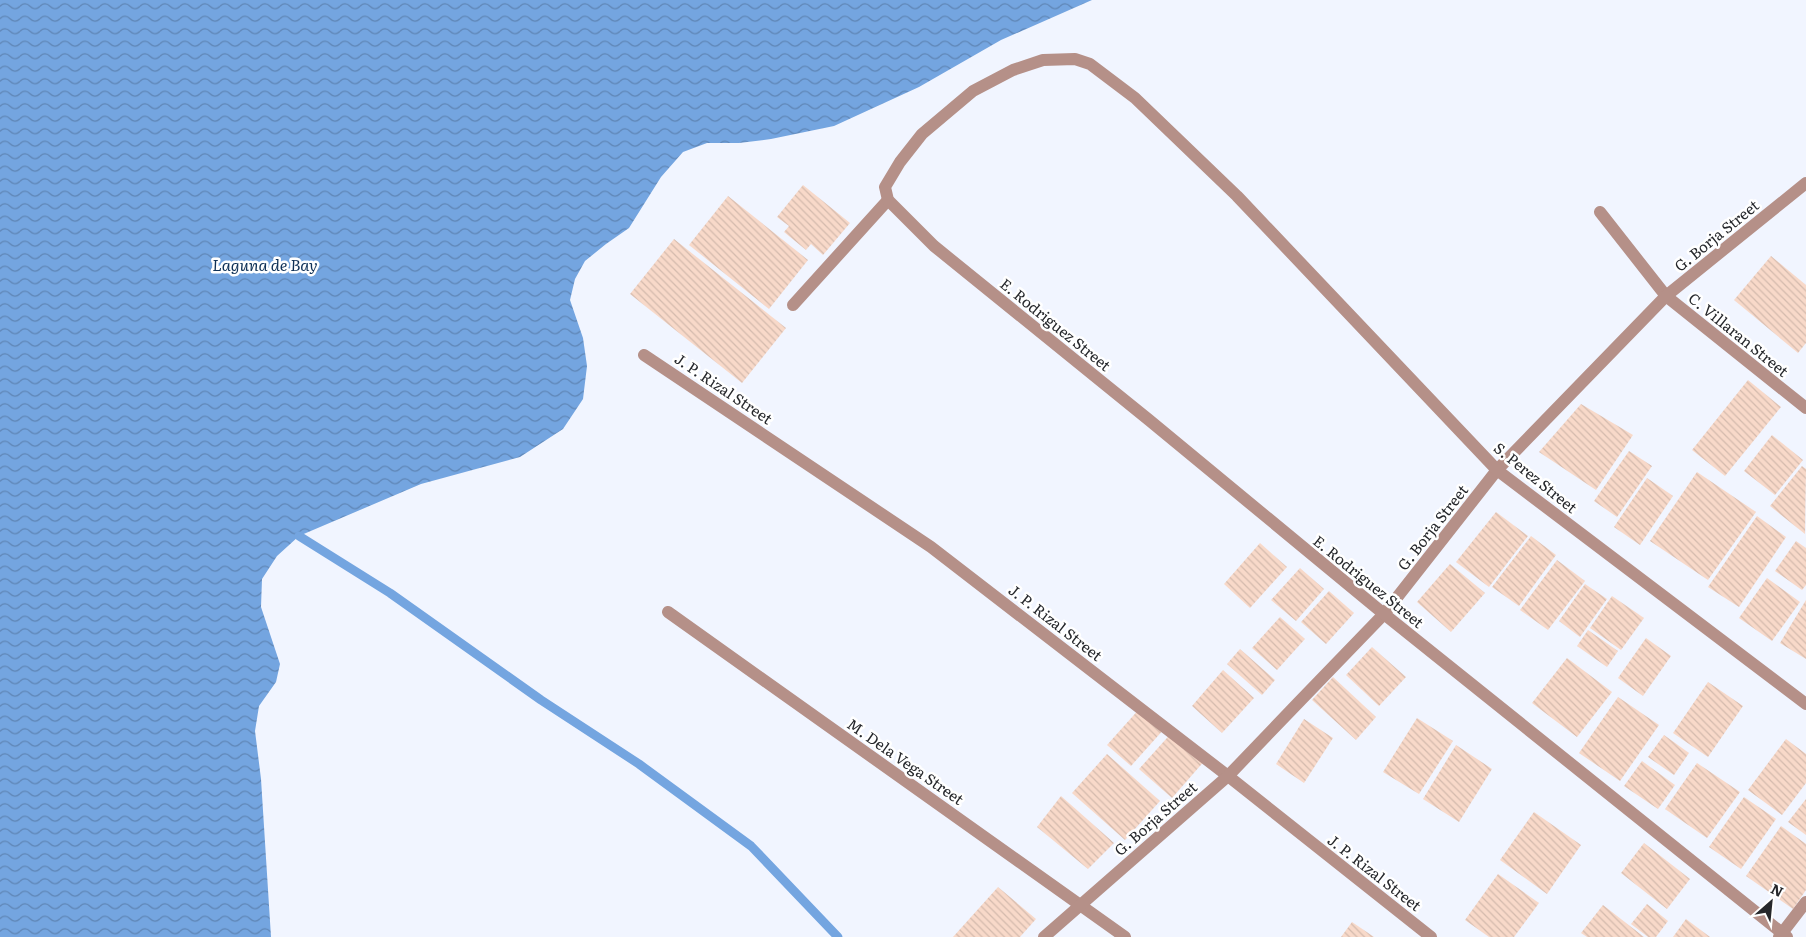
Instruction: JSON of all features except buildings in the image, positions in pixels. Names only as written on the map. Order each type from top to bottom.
[{"type":"street","name":"S. Perez Street","points":[[888,200],[885,187],[900,162],[922,134],[973,91],[1013,70],[1043,60],[1075,59],[1090,64],[1134,98],[1237,196],[1497,470],[1806,704]]},
{"type":"street","name":"G. Borja Street","points":[[1044,937],[1228,776],[1384,614],[1497,470],[1666,296],[1806,183]]},
{"type":"street","name":"E. Rodriguez Street","points":[[888,200],[934,246],[1384,614],[1783,936]]},
{"type":"street","points":[[793,305],[888,200]]},
{"type":"street","name":"C. Villaran Street","points":[[1600,212],[1666,296],[1806,408]]},
{"type":"street","name":"J. P. Rizal Street","points":[[644,355],[931,546],[1432,937]]},
{"type":"street","name":"M. Dela Vega Street","points":[[668,612],[1125,937]]},
{"type":"street","points":[[1783,936],[1806,902]]},
{"type":"water","name":"Laguna de Bay","points":[[0,0],[1092,0],[1001,40],[919,87],[834,126],[771,139],[739,143],[707,143],[683,152],[661,177],[629,228],[585,261],[575,279],[570,300],[583,338],[587,366],[583,399],[563,429],[520,457],[421,484],[299,536],[277,556],[262,579],[261,607],[280,664],[276,682],[259,706],[255,731],[261,779],[271,937],[0,937]]},
{"type":"waterway","points":[[299,536],[390,593],[541,700],[639,764],[751,846],[838,937]]}]
